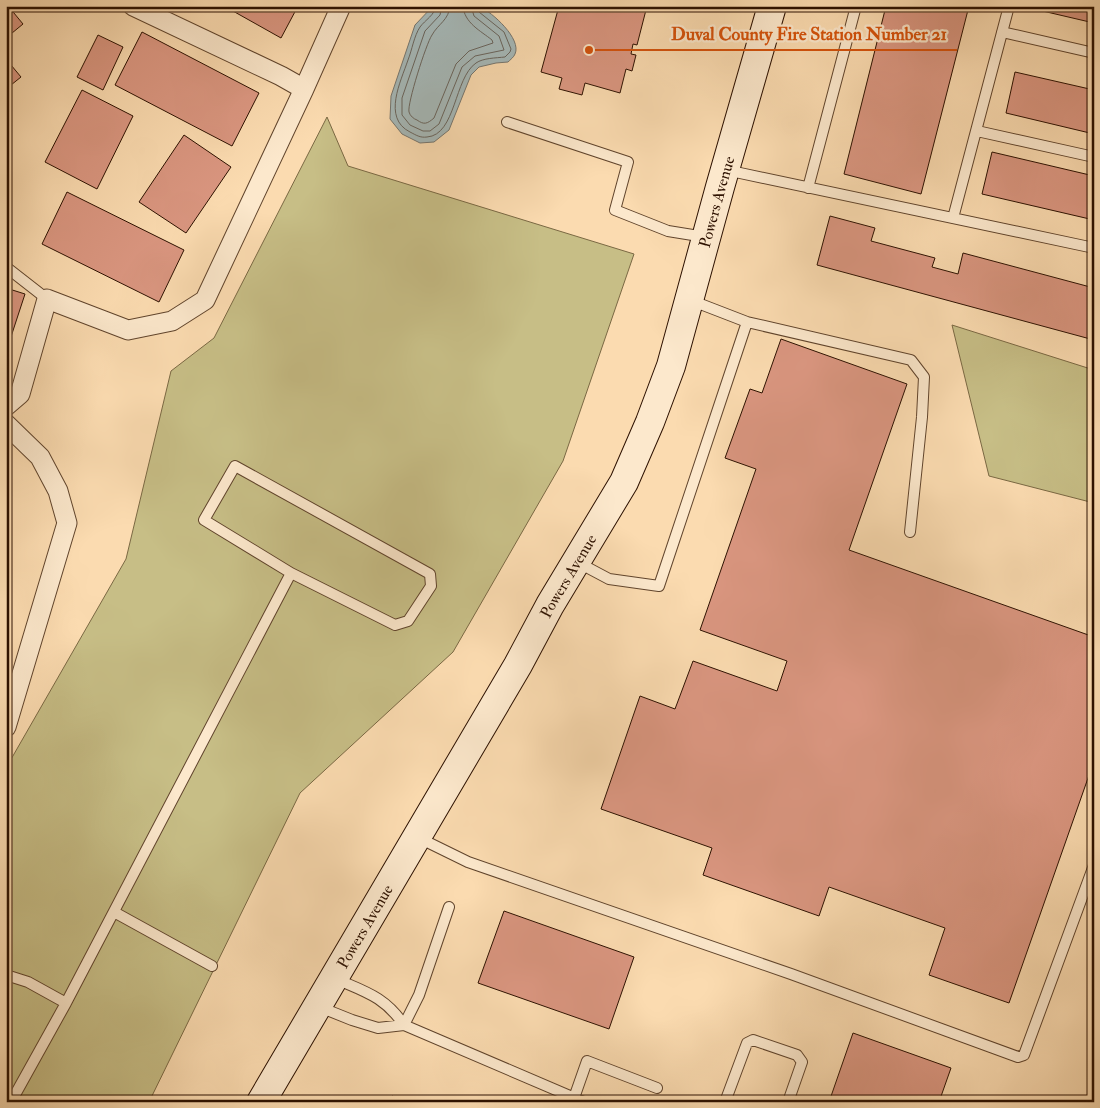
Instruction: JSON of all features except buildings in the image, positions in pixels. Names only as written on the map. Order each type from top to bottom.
[{"type":"street","points":[[133,6],[281,76],[304,90]]},
{"type":"street","points":[[6,406],[20,394],[47,300],[128,330],[172,321],[205,300],[342,6]]},
{"type":"street","name":"Powers Avenue","points":[[261,1102],[518,665],[576,561],[624,482],[671,366],[772,6]]},
{"type":"street","points":[[6,424],[40,457],[58,491],[67,523],[6,728]]},
{"type":"lane","points":[[808,188],[856,6]]},
{"type":"lane","points":[[953,218],[1009,6]]},
{"type":"lane","points":[[1002,32],[1094,53]]},
{"type":"lane","points":[[507,122],[628,162],[615,210],[668,231],[706,237]]},
{"type":"lane","points":[[977,130],[1094,157]]},
{"type":"lane","points":[[725,170],[1094,248]]},
{"type":"lane","points":[[6,268],[47,300]]},
{"type":"lane","points":[[689,300],[747,322],[911,360],[924,377],[922,417],[910,532]]},
{"type":"lane","points":[[576,561],[609,579],[659,586],[747,322]]},
{"type":"lane","points":[[235,466],[430,574],[431,586],[408,621],[395,625],[291,572],[204,520],[235,466]]},
{"type":"lane","points":[[11,1102],[66,1003],[291,572]]},
{"type":"lane","points":[[416,836],[468,862],[791,974],[1018,1057],[1024,1055],[1094,865]]},
{"type":"lane","points":[[404,1025],[419,995],[450,907]]},
{"type":"lane","points":[[114,912],[212,966]]},
{"type":"lane","points":[[6,974],[28,982],[66,1003]]},
{"type":"lane","points":[[333,978],[385,1003],[394,1010],[404,1025]]},
{"type":"lane","points":[[316,1006],[378,1028],[404,1025],[579,1100],[587,1061],[657,1088]]},
{"type":"lane","points":[[725,1102],[747,1043],[754,1040],[797,1055],[802,1062],[788,1102]]},
{"type":"shaded area","points":[[327,117],[348,166],[634,254],[563,461],[453,652],[300,793],[149,1102],[6,1102],[6,768],[126,559],[171,371],[214,338]]},
{"type":"shaded area","points":[[952,325],[1094,370],[1094,503],[989,476]]},
{"type":"water","points":[[463,5],[480,7],[492,14],[505,27],[516,48],[514,55],[508,62],[479,67],[471,75],[449,130],[434,142],[420,143],[402,134],[390,119],[391,96],[415,25],[433,6]]},
{"type":"place","name":"Duval County Fire Station Number 21","points":[[589,50]]}]
